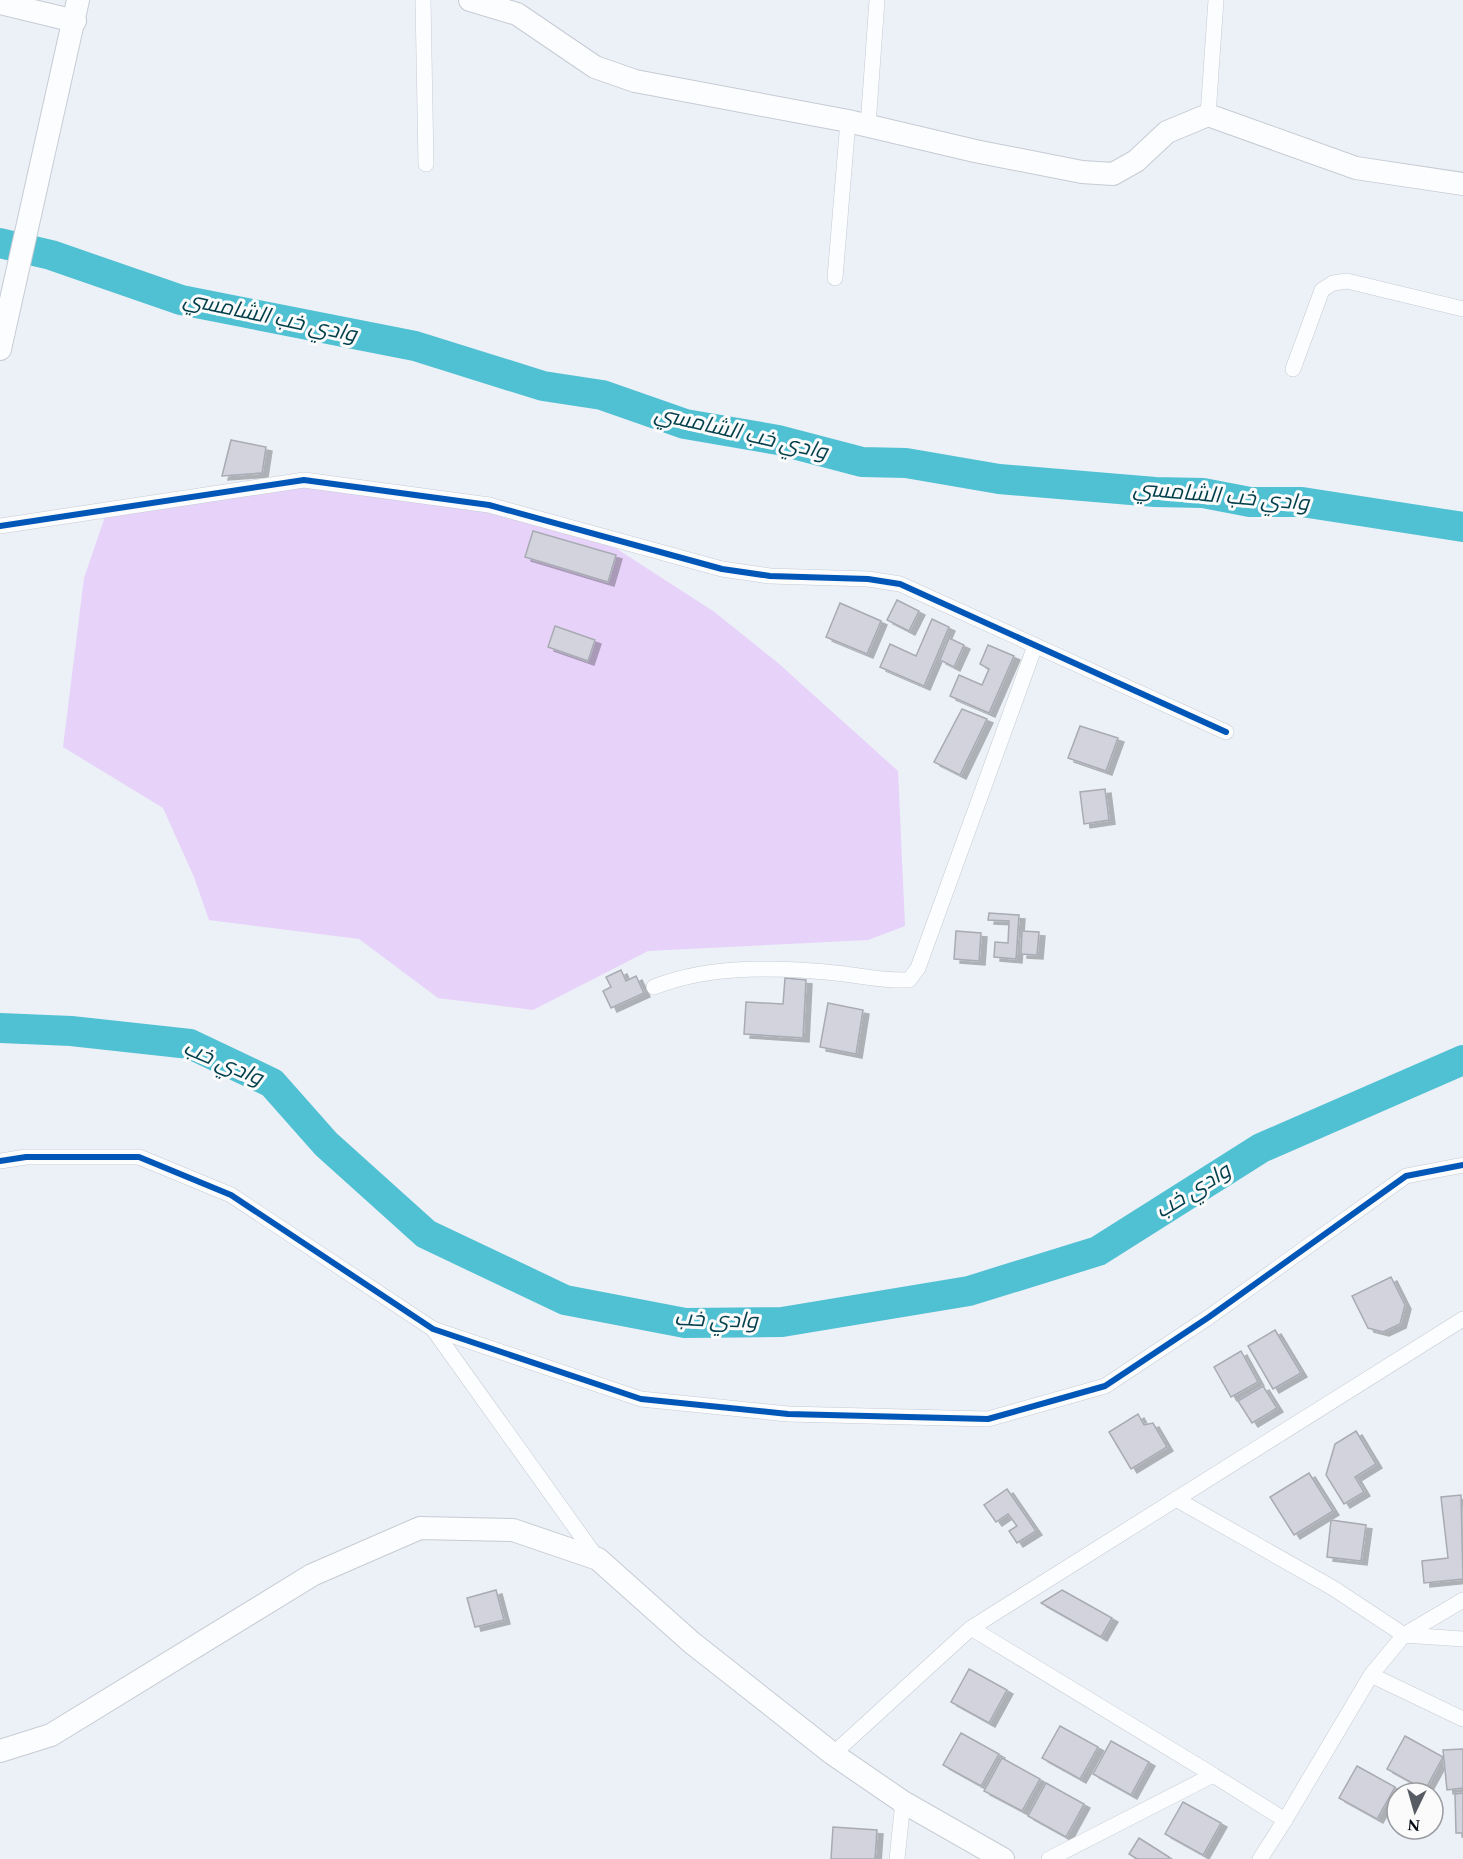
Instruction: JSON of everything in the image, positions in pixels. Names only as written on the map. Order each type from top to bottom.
[{"type":"street","points":[[423,0],[426,164]]},
{"type":"street","points":[[470,0],[517,14],[595,67],[634,81],[858,124],[1037,164],[1082,172],[1113,174],[1136,161],[1167,132],[1208,115],[1356,168],[1463,184]]},
{"type":"street","points":[[835,278],[877,0]]},
{"type":"street","points":[[1208,115],[1216,0]]},
{"type":"street","points":[[0,3],[76,10],[0,349]]},
{"type":"street","points":[[1293,369],[1322,290],[1333,283],[1347,281],[1463,309]]},
{"type":"street","points":[[0,526],[304,480],[489,505],[722,569],[770,576],[868,579],[900,584],[1227,732]]},
{"type":"street","points":[[654,987],[682,976],[762,970],[909,980],[918,968],[1035,646]]},
{"type":"street","points":[[0,1161],[26,1157],[139,1157],[231,1195],[433,1329],[641,1399],[788,1414],[988,1419],[1105,1386],[1209,1317],[1406,1176],[1463,1166]]},
{"type":"street","points":[[833,1754],[971,1628],[1463,1319]]},
{"type":"street","points":[[433,1329],[598,1559],[691,1642],[833,1754],[903,1802],[1003,1859]]},
{"type":"street","points":[[1176,1499],[1333,1588],[1404,1635],[1463,1639]]},
{"type":"street","points":[[0,1751],[51,1735],[312,1575],[420,1527],[513,1530],[598,1559]]},
{"type":"street","points":[[1260,1859],[1371,1675],[1404,1635],[1463,1600]]},
{"type":"street","points":[[971,1628],[1285,1820]]},
{"type":"street","points":[[1371,1675],[1463,1719]]},
{"type":"street","points":[[1050,1859],[1213,1775]]},
{"type":"street","points":[[897,1859],[903,1802]]},
{"type":"shaded area","points":[[310,475],[495,500],[617,549],[713,611],[778,663],[898,771],[905,926],[868,940],[648,951],[533,1010],[438,998],[359,939],[209,920],[194,877],[163,808],[63,747],[84,578],[110,502]]},
{"type":"building","points":[[231,440],[266,447],[262,473],[222,476]]},
{"type":"building","points":[[533,531],[616,555],[608,582],[525,557]]},
{"type":"building","points":[[897,600],[919,611],[909,631],[887,620]]},
{"type":"building","points":[[840,603],[881,621],[867,654],[826,637]]},
{"type":"building","points":[[932,619],[949,627],[924,686],[880,667],[890,644],[916,656]]},
{"type":"building","points":[[555,626],[595,640],[588,661],[548,647]]},
{"type":"building","points":[[949,638],[964,645],[954,667],[940,660]]},
{"type":"building","points":[[988,645],[1014,656],[989,713],[950,696],[959,675],[982,685],[989,669],[980,664]]},
{"type":"building","points":[[962,709],[987,719],[960,775],[934,762]]},
{"type":"building","points":[[1080,726],[1118,738],[1106,771],[1068,758]]},
{"type":"building","points":[[1105,789],[1109,820],[1084,824],[1080,792]]},
{"type":"building","points":[[989,913],[1019,915],[1016,959],[994,957],[995,942],[1008,943],[1009,921],[988,920]]},
{"type":"building","points":[[956,931],[981,933],[979,961],[954,959]]},
{"type":"building","points":[[1022,931],[1039,932],[1037,955],[1021,954]]},
{"type":"building","points":[[621,970],[626,981],[636,976],[644,993],[611,1008],[603,991],[611,987],[606,977]]},
{"type":"building","points":[[785,978],[806,980],[803,1038],[744,1034],[746,1002],[783,1004]]},
{"type":"building","points":[[828,1003],[863,1010],[856,1054],[820,1047]]},
{"type":"building","points":[[1391,1277],[1405,1305],[1400,1324],[1383,1332],[1368,1328],[1352,1296]]},
{"type":"building","points":[[1275,1330],[1301,1373],[1273,1389],[1248,1346]]},
{"type":"building","points":[[1241,1351],[1258,1382],[1231,1397],[1214,1367]]},
{"type":"building","points":[[1263,1386],[1277,1408],[1252,1423],[1238,1401]]},
{"type":"building","points":[[1138,1414],[1144,1425],[1153,1423],[1167,1447],[1131,1469],[1109,1432]]},
{"type":"building","points":[[1356,1431],[1376,1464],[1355,1477],[1364,1492],[1344,1504],[1326,1475],[1335,1444]]},
{"type":"building","points":[[1309,1473],[1333,1511],[1294,1535],[1270,1497]]},
{"type":"building","points":[[1007,1489],[1036,1531],[1017,1543],[1009,1531],[1017,1526],[1008,1514],[996,1522],[984,1505]]},
{"type":"building","points":[[1461,1495],[1463,1579],[1424,1583],[1422,1561],[1448,1558],[1441,1497]]},
{"type":"building","points":[[1331,1520],[1366,1525],[1361,1561],[1327,1557]]},
{"type":"building","points":[[496,1590],[504,1620],[475,1627],[467,1598]]},
{"type":"building","points":[[1062,1590],[1112,1618],[1101,1637],[1041,1603]]},
{"type":"building","points":[[969,1669],[1007,1690],[989,1723],[951,1702]]},
{"type":"building","points":[[1060,1726],[1098,1747],[1080,1779],[1042,1758]]},
{"type":"building","points":[[961,1733],[999,1754],[981,1786],[943,1765]]},
{"type":"building","points":[[1405,1736],[1443,1757],[1430,1781],[1409,1781],[1387,1769]]},
{"type":"building","points":[[1111,1741],[1149,1762],[1131,1795],[1093,1774]]},
{"type":"building","points":[[1463,1749],[1463,1788],[1447,1790],[1443,1750]]},
{"type":"building","points":[[1002,1758],[1040,1779],[1022,1811],[984,1791]]},
{"type":"building","points":[[1357,1766],[1385,1781],[1385,1805],[1377,1819],[1339,1798]]},
{"type":"building","points":[[1046,1783],[1084,1804],[1066,1837],[1028,1816]]},
{"type":"building","points":[[1463,1793],[1463,1833],[1456,1833],[1455,1794]]},
{"type":"building","points":[[1183,1802],[1221,1823],[1203,1855],[1165,1834]]},
{"type":"building","points":[[833,1827],[877,1830],[875,1859],[831,1859]]},
{"type":"building","points":[[1139,1838],[1169,1857],[1168,1859],[1137,1859],[1129,1854]]},
{"type":"waterway","name":"وادي خب الشامسي","points":[[0,243],[51,255],[181,300],[415,346],[543,386],[602,395],[685,424],[778,440],[862,462],[906,463],[999,479],[1155,492],[1203,493],[1250,502],[1302,502],[1463,527]]},
{"type":"waterway","name":"وادي خب","points":[[0,1028],[71,1031],[190,1044],[272,1083],[326,1144],[426,1234],[565,1300],[685,1323],[782,1322],[969,1291],[1098,1251],[1261,1148],[1463,1060]]},
{"type":"cycle path","points":[[0,526],[304,480],[489,505],[722,569],[770,576],[868,579],[900,584],[1226,732]]},
{"type":"cycle path","points":[[0,1161],[26,1157],[139,1157],[231,1195],[433,1329],[641,1399],[788,1414],[988,1419],[1105,1386],[1209,1317],[1406,1176],[1463,1165]]}]
